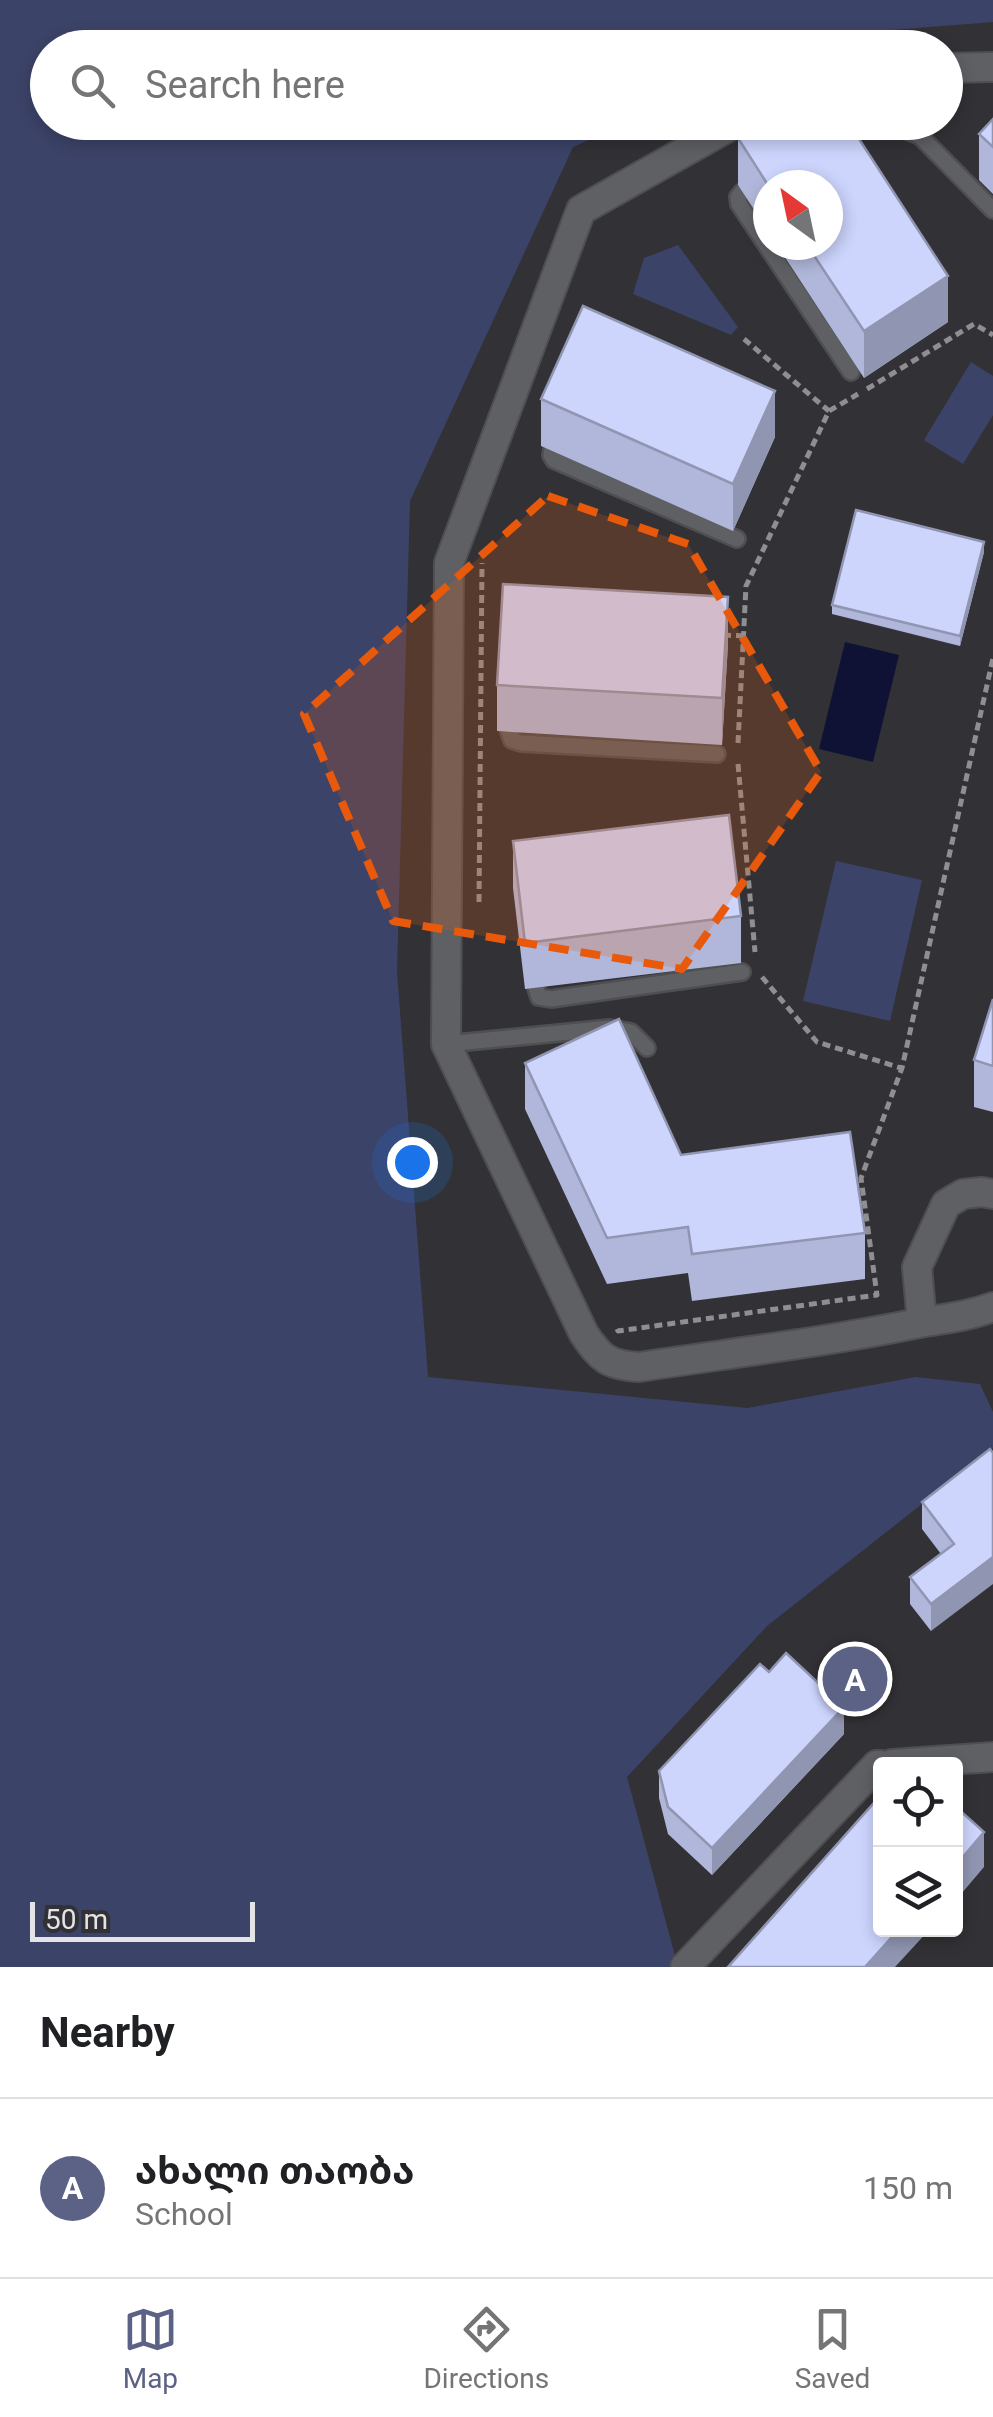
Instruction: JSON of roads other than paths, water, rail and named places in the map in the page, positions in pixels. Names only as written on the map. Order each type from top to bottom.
[{"type":"street","points":[[963,68],[993,67]]},
{"type":"street","points":[[705,140],[581,210],[449,564],[446,1044],[584,1334],[597,1353],[615,1366],[638,1367],[875,1333],[967,1316],[993,1306]]},
{"type":"street","points":[[922,1322],[917,1267],[946,1204],[964,1194],[993,1194]]},
{"type":"street","points":[[963,1759],[993,1757]]},
{"type":"street","points":[[685,1967],[873,1770]]},
{"type":"lane","points":[[834,140],[840,150]]},
{"type":"lane","points":[[924,140],[993,210]]},
{"type":"lane","points":[[742,192],[738,197],[740,204],[851,372]]},
{"type":"lane","points":[[552,450],[554,460],[737,539]]},
{"type":"lane","points":[[509,732],[512,740],[522,743],[717,754]]},
{"type":"lane","points":[[536,988],[539,997],[551,999],[750,971]]},
{"type":"lane","points":[[446,1044],[610,1028],[632,1032],[648,1048]]},
{"type":"place","name":"ახალი თაობა","points":[[855,1679]]}]
